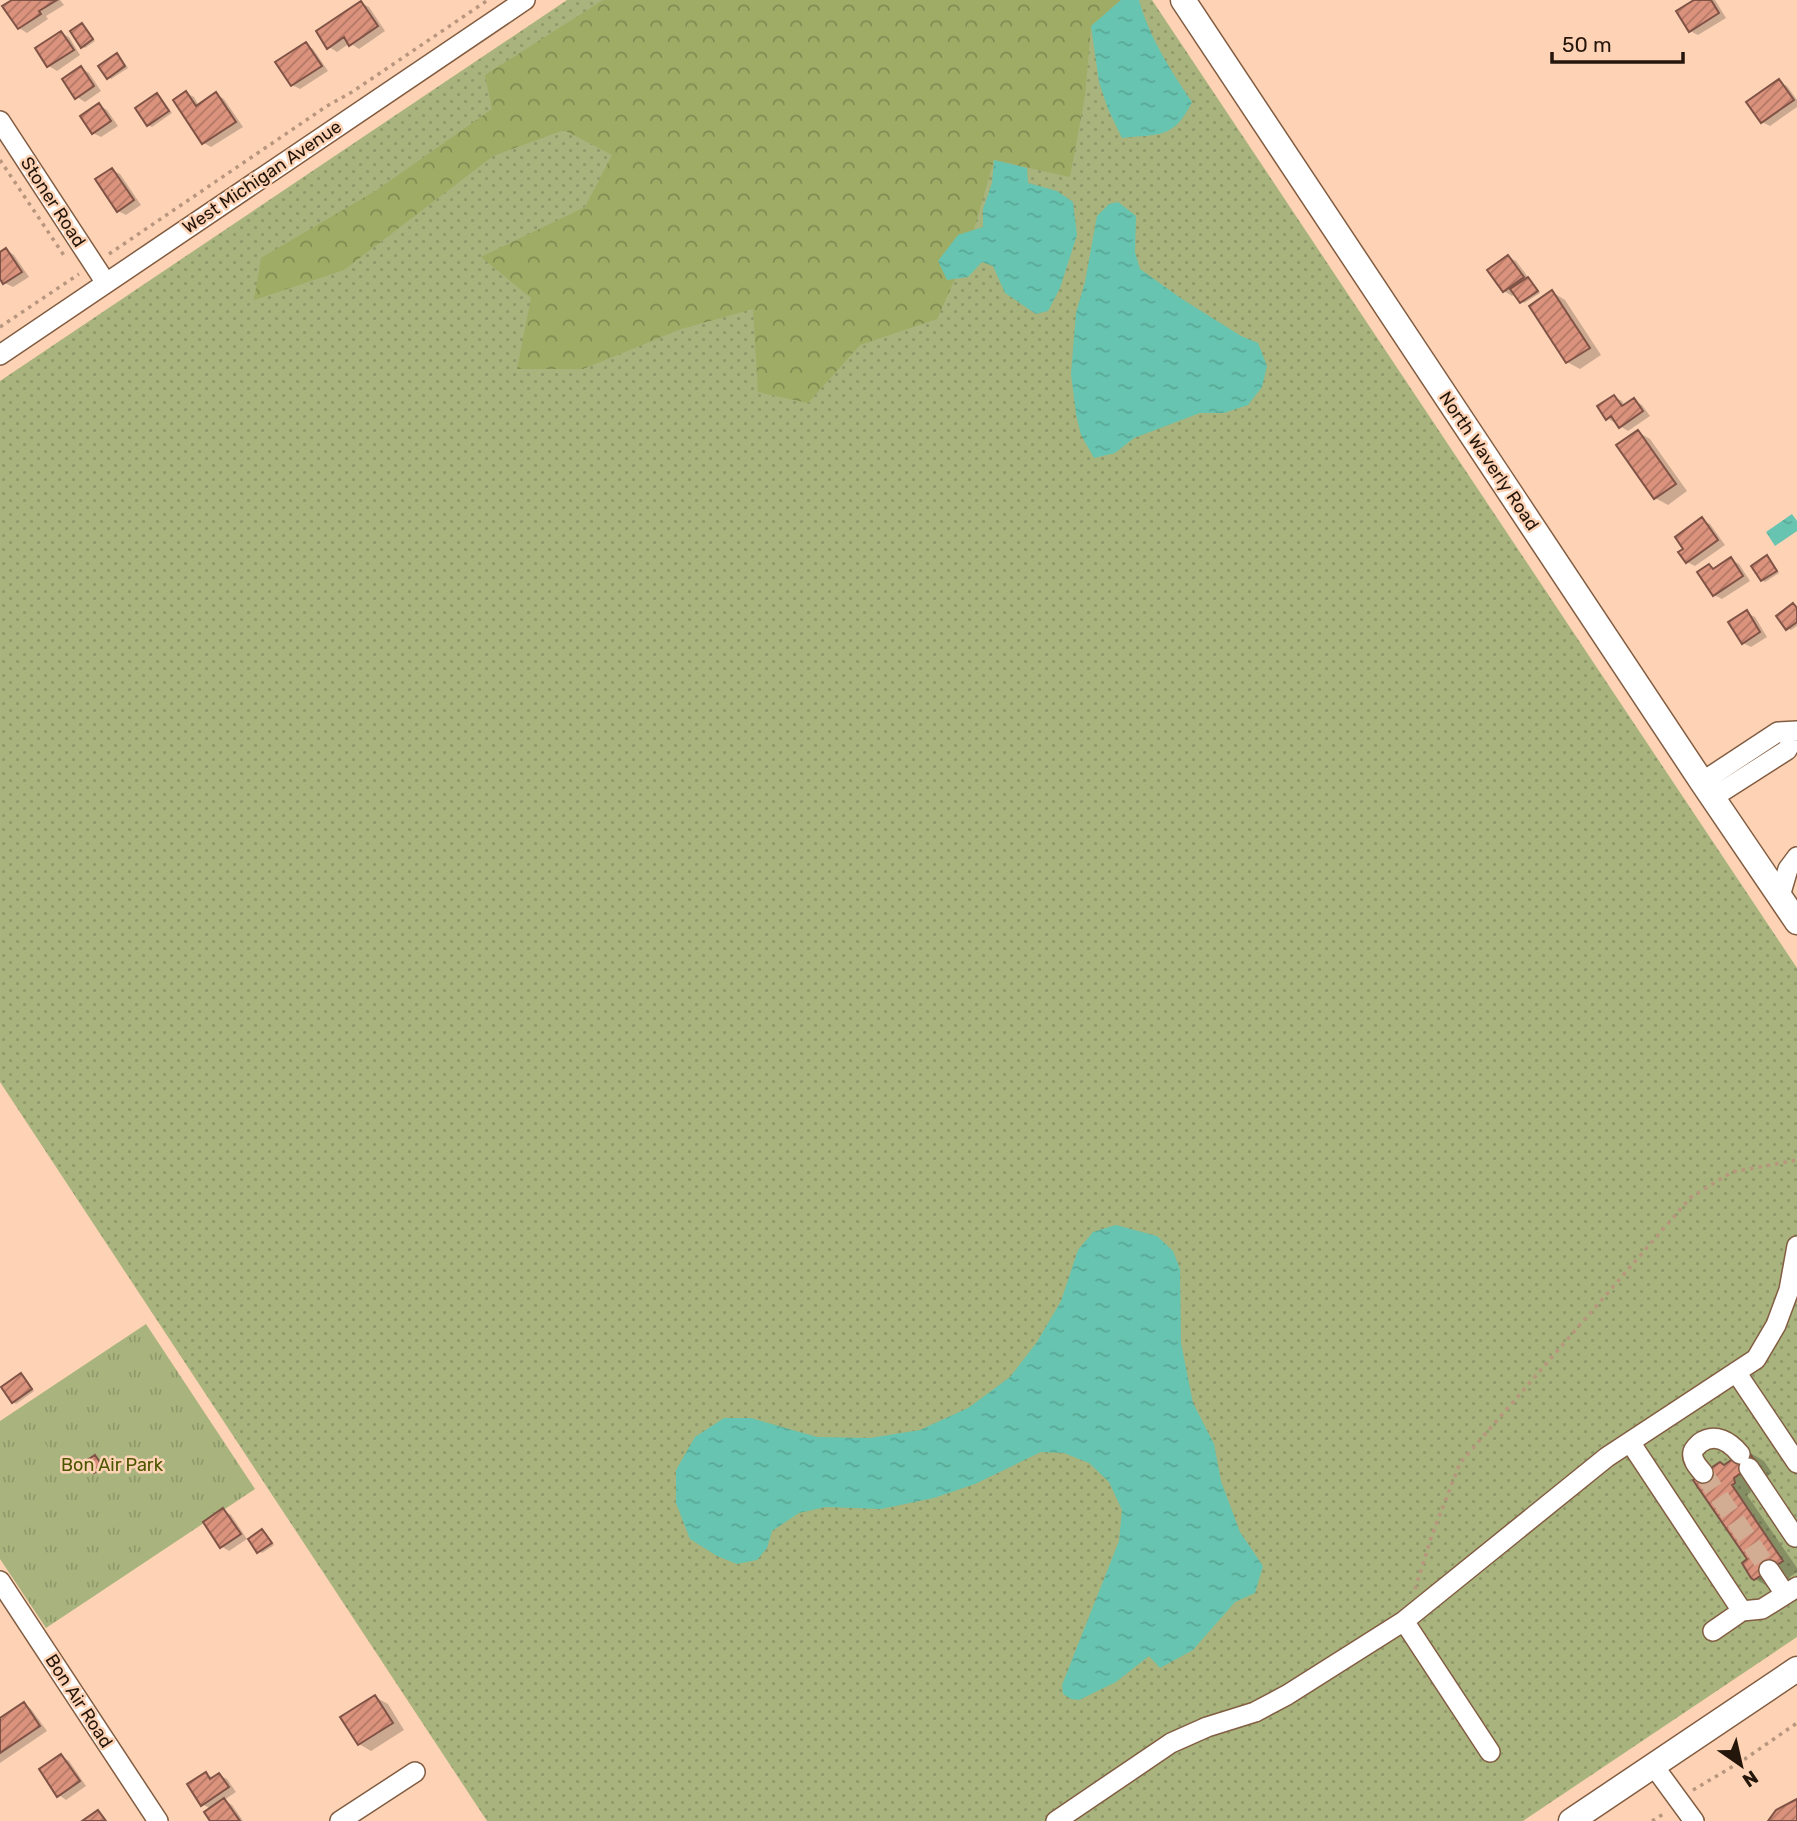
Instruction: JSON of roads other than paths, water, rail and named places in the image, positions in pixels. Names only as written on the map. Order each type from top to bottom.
[{"type":"main road","name":"North Waverly Road","points":[[1183,0],[1797,922]]},
{"type":"main road","points":[[1571,1821],[1797,1669]]},
{"type":"street","name":"West Michigan Avenue","points":[[0,355],[525,0]]},
{"type":"street","name":"Stoner Road","points":[[0,121],[106,283]]},
{"type":"street","points":[[1707,790],[1778,732],[1797,731],[1797,746]]},
{"type":"street","points":[[1780,896],[1788,869],[1797,857]]},
{"type":"street","points":[[1056,1821],[1171,1742],[1255,1712],[1287,1695],[1404,1621],[1606,1457],[1756,1359],[1776,1325],[1788,1290],[1797,1245]]},
{"type":"street","points":[[1736,1372],[1797,1463]]},
{"type":"street","points":[[1703,1473],[1694,1458],[1693,1452],[1697,1446],[1714,1438],[1732,1445],[1796,1537]]},
{"type":"street","points":[[1630,1442],[1742,1611]]},
{"type":"street","points":[[1713,1632],[1742,1611],[1762,1609],[1791,1591],[1769,1570]]},
{"type":"street","name":"Bon Air Road","points":[[0,1581],[158,1821]]},
{"type":"street","points":[[1404,1621],[1490,1752]]},
{"type":"street","points":[[1653,1765],[1694,1821]]},
{"type":"street","points":[[341,1821],[415,1772]]},
{"type":"water","points":[[1121,0],[1139,0],[1155,40],[1192,102],[1179,123],[1156,135],[1122,138],[1099,82],[1091,26]]},
{"type":"water","points":[[994,160],[1027,168],[1028,183],[1057,191],[1073,202],[1077,235],[1060,288],[1048,311],[1036,314],[1005,293],[993,266],[982,262],[968,277],[947,280],[938,261],[958,235],[983,227],[983,209],[992,183]]},
{"type":"water","points":[[1118,202],[1136,216],[1135,252],[1140,269],[1241,336],[1258,343],[1267,366],[1262,387],[1248,405],[1224,413],[1200,413],[1134,438],[1115,453],[1094,458],[1081,435],[1071,374],[1076,313],[1085,282],[1097,216],[1109,204]]},
{"type":"water","points":[[1792,514],[1797,521],[1797,531],[1775,546],[1766,532]]},
{"type":"water","points":[[1116,1225],[1157,1236],[1173,1251],[1180,1269],[1181,1343],[1193,1403],[1214,1444],[1221,1481],[1240,1532],[1263,1566],[1255,1593],[1235,1602],[1193,1650],[1160,1668],[1149,1656],[1116,1682],[1079,1700],[1063,1694],[1062,1685],[1119,1541],[1122,1510],[1109,1482],[1089,1463],[1064,1453],[1041,1452],[975,1484],[934,1498],[881,1509],[826,1507],[799,1513],[772,1531],[767,1548],[757,1560],[737,1564],[717,1556],[690,1539],[676,1503],[676,1470],[695,1437],[724,1418],[751,1418],[817,1437],[870,1438],[920,1430],[968,1408],[1010,1377],[1037,1342],[1061,1301],[1078,1250],[1093,1232]]},
{"type":"tunnel","points":[[1703,1473],[1769,1570]]},
{"type":"park label","name":"Bon Air Park","points":[[112,1465]]}]
